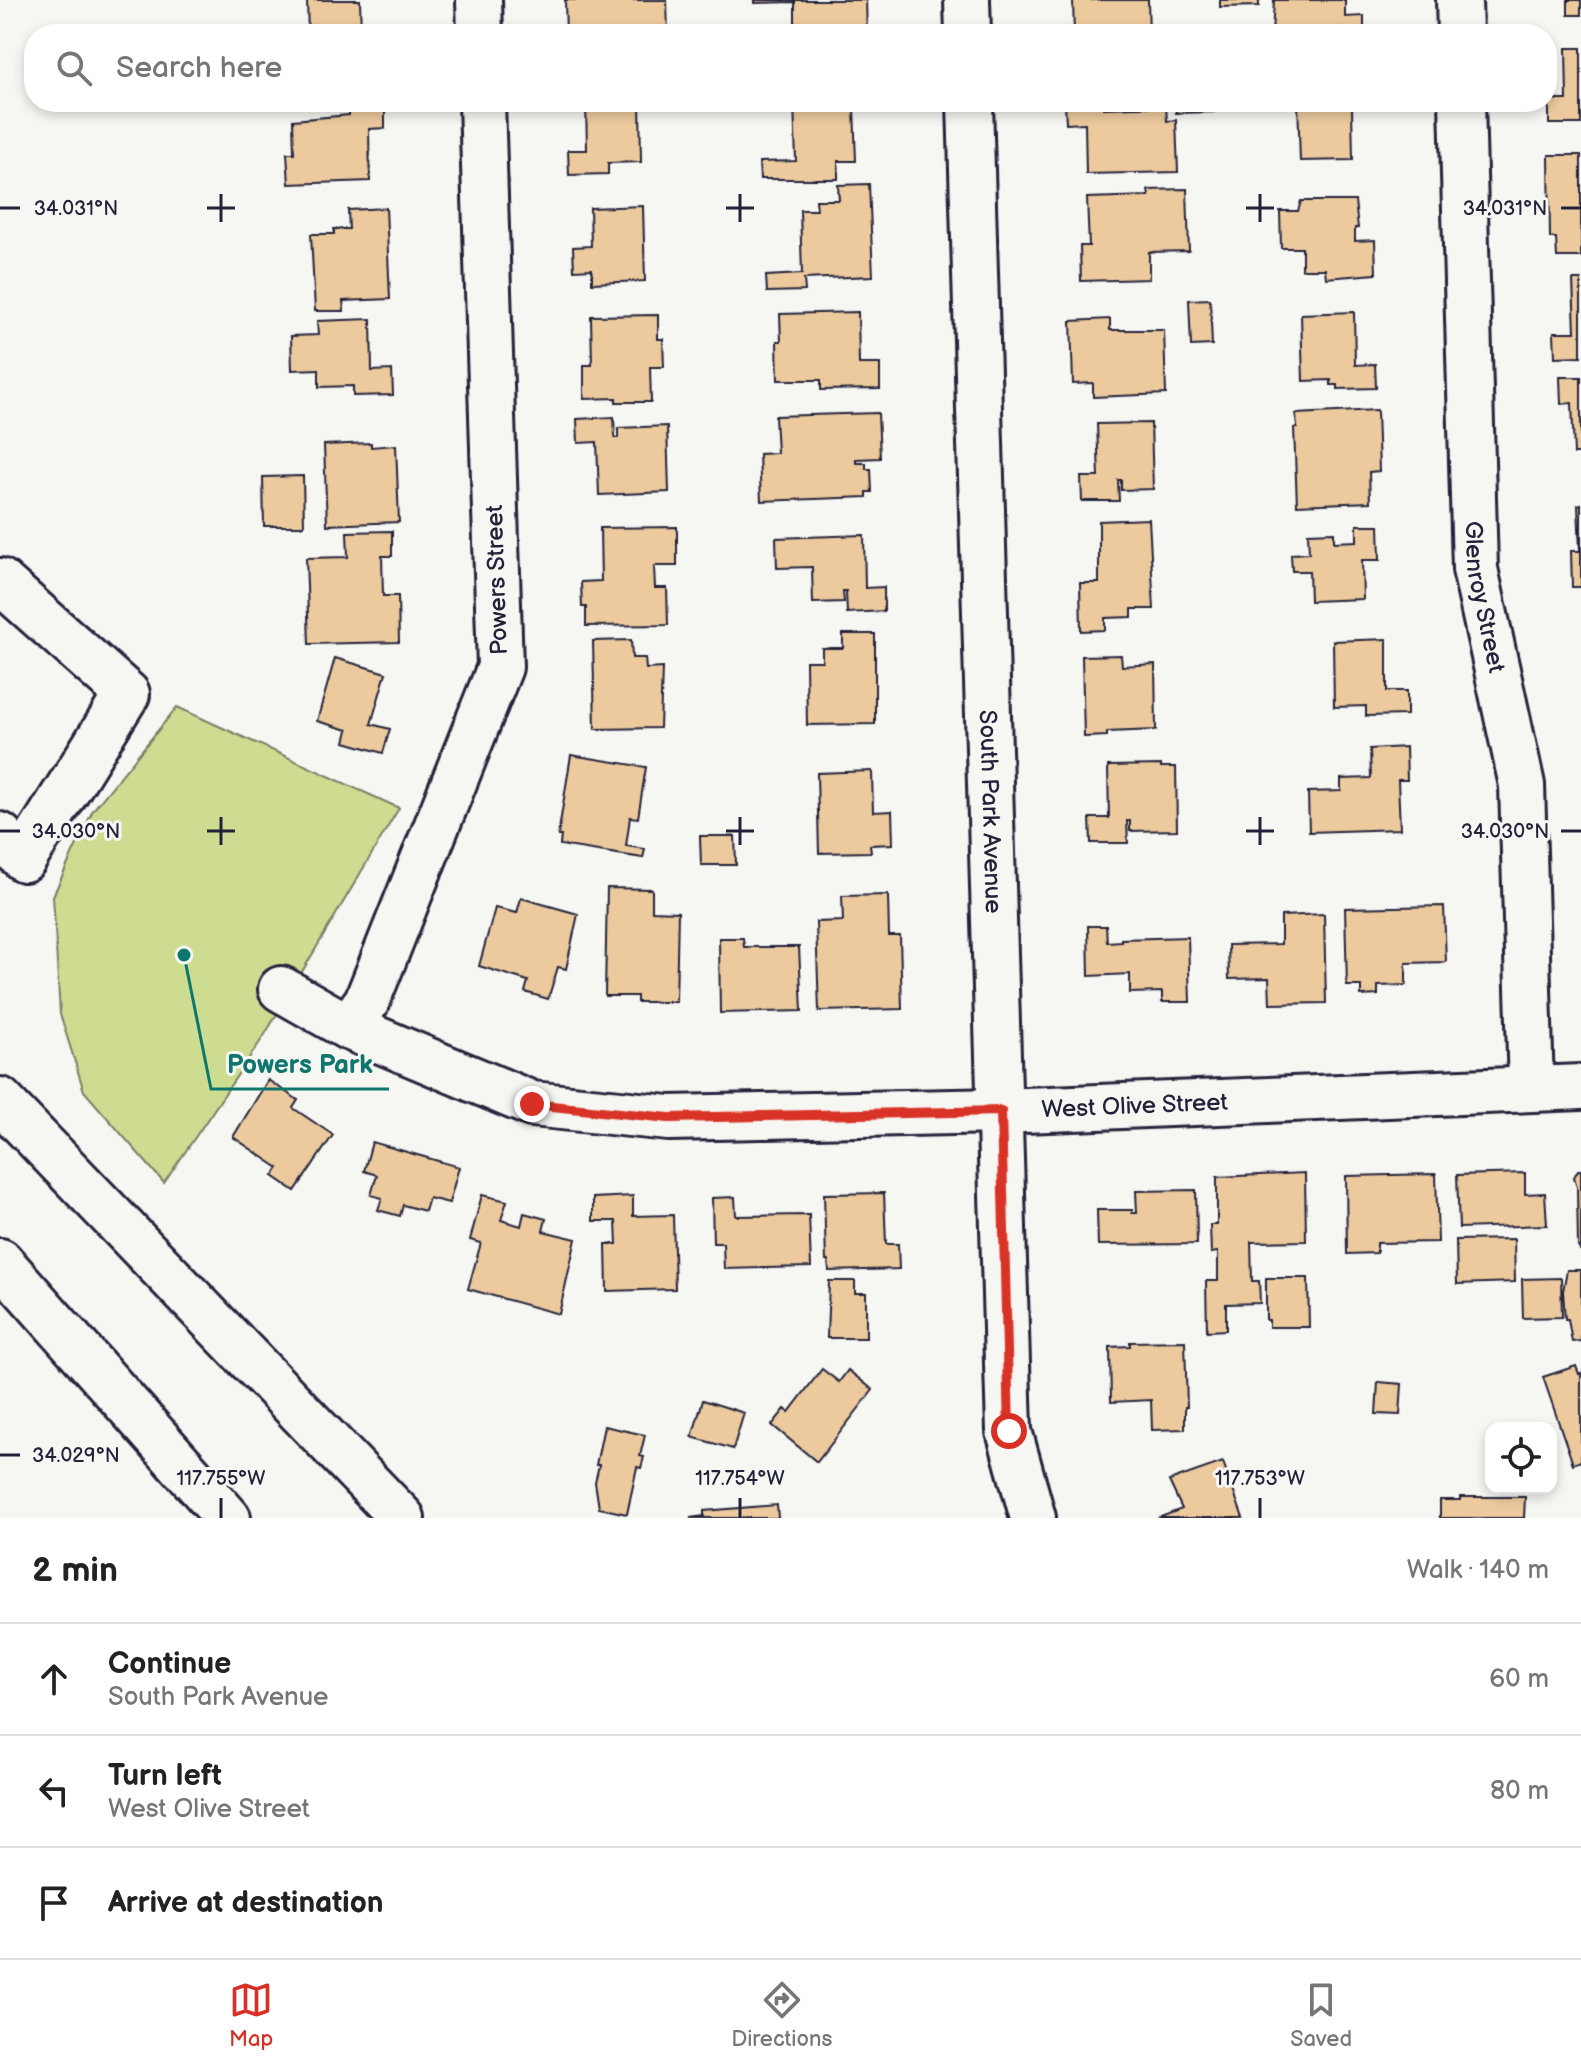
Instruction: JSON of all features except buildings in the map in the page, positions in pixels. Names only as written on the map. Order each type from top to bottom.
[{"type":"main road","points":[[479,0],[480,24]]},
{"type":"main road","points":[[967,0],[968,24]]},
{"type":"main road","points":[[1459,0],[1460,24]]},
{"type":"main road","name":"Powers Street","points":[[348,1027],[367,1001],[500,667],[482,112]]},
{"type":"main road","name":"South Park Avenue","points":[[970,112],[1009,1431],[1026,1516]]},
{"type":"main road","name":"Glenroy Street","points":[[1462,112],[1475,569],[1522,785],[1531,1089]]},
{"type":"main road","points":[[0,581],[127,694],[24,859],[0,835]]},
{"type":"main road","name":"West Olive Street","points":[[281,989],[348,1027],[532,1104],[669,1118],[1001,1111],[1581,1087]]},
{"type":"main road","points":[[0,1100],[402,1518]]},
{"type":"main road","points":[[0,1261],[228,1518]]},
{"type":"green space","points":[[177,707],[399,808],[264,1036],[164,1183],[84,1091],[60,1014],[53,896],[93,810]]},
{"type":"place","name":"Powers Park","points":[[184,955]]},
{"type":"route","points":[[532,1104],[669,1118],[1001,1111],[1009,1431]]}]
